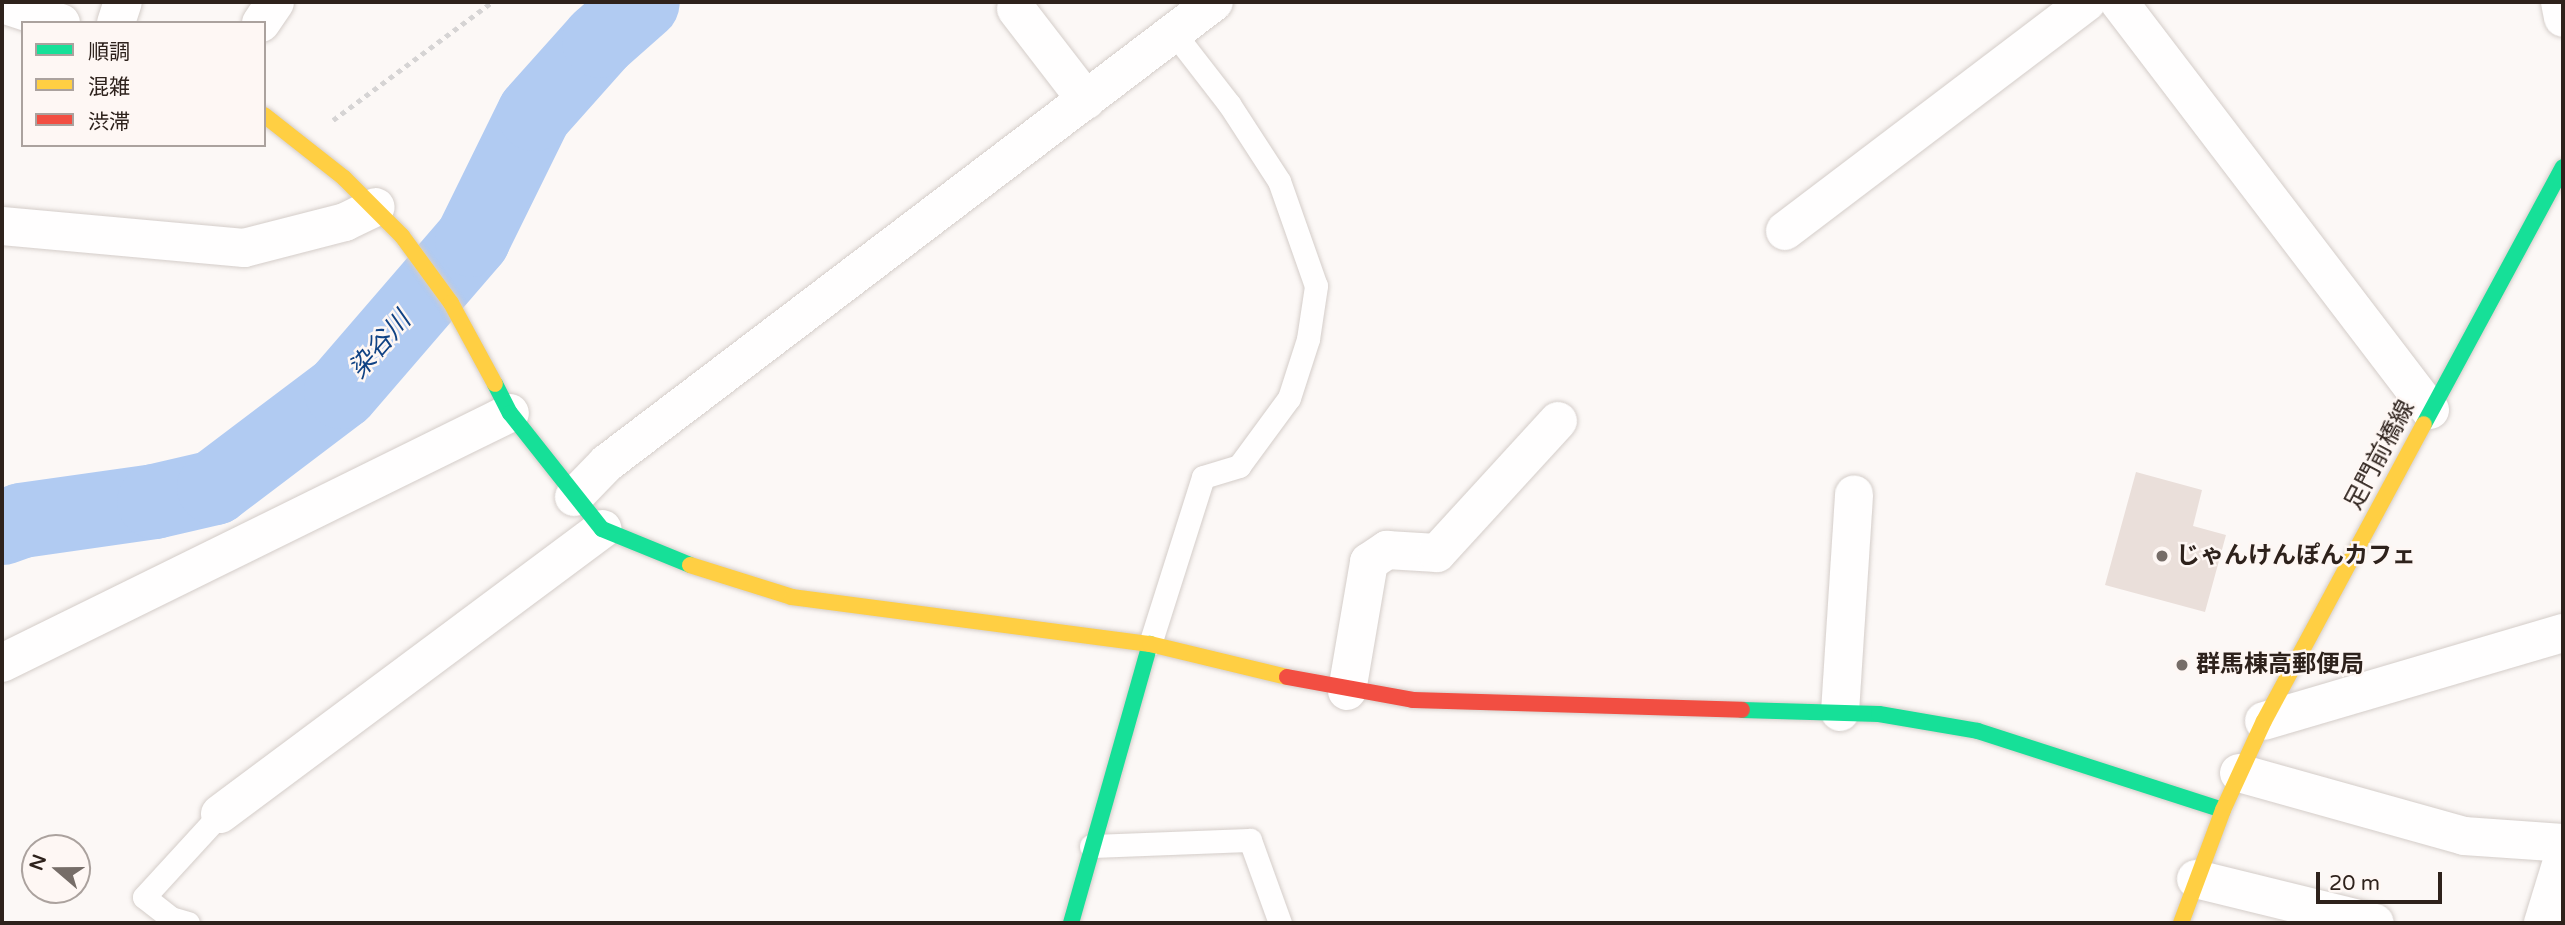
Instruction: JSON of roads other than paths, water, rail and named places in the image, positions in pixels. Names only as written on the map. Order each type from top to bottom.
[{"type":"street","points":[[117,21],[123,2]]},
{"type":"street","points":[[262,21],[275,2]]},
{"type":"street","points":[[574,497],[607,463],[1214,2]]},
{"type":"street","points":[[1785,231],[2087,2]]},
{"type":"street","points":[[2119,2],[2430,410]]},
{"type":"street","points":[[2560,2],[2563,18]]},
{"type":"street","points":[[2,4],[55,21]]},
{"type":"street","points":[[1016,9],[1086,100]]},
{"type":"street","points":[[266,117],[376,207],[402,236],[451,303],[510,413],[602,529],[666,558],[792,597],[1150,644],[1348,691],[1413,700],[1879,714],[1978,732],[2223,810]]},
{"type":"street","name":"足門前橋線","points":[[2181,923],[2223,810],[2264,721],[2563,167]]},
{"type":"street","points":[[2,226],[244,248],[345,222],[376,207]]},
{"type":"street","points":[[2,663],[510,413]]},
{"type":"street","points":[[1348,691],[1368,562],[1387,550],[1437,552],[1558,421]]},
{"type":"street","points":[[1840,712],[1854,494]]},
{"type":"street","points":[[220,814],[602,529]]},
{"type":"street","points":[[2264,721],[2563,633]]},
{"type":"street","points":[[1071,923],[1150,644]]},
{"type":"street","points":[[2239,773],[2464,836],[2563,843]]},
{"type":"street","points":[[2543,923],[2563,858]]},
{"type":"street","points":[[2196,879],[2375,923]]},
{"type":"lane","points":[[1150,644],[1203,477],[1239,466],[1289,398],[1308,339],[1316,286],[1279,181],[1229,104],[1174,33]]},
{"type":"lane","points":[[188,923],[171,918],[144,897],[220,814]]},
{"type":"lane","points":[[1091,846],[1250,840],[1280,923]]},
{"type":"waterway","name":"染谷川","points":[[2,527],[21,520],[154,501],[214,487],[341,391],[472,239],[534,113],[599,40],[642,2]]},
{"type":"place","name":"じゃんけんぽんカフェ","points":[[2162,556]]},
{"type":"place","name":"群馬棟高郵便局","points":[[2182,665]]}]
